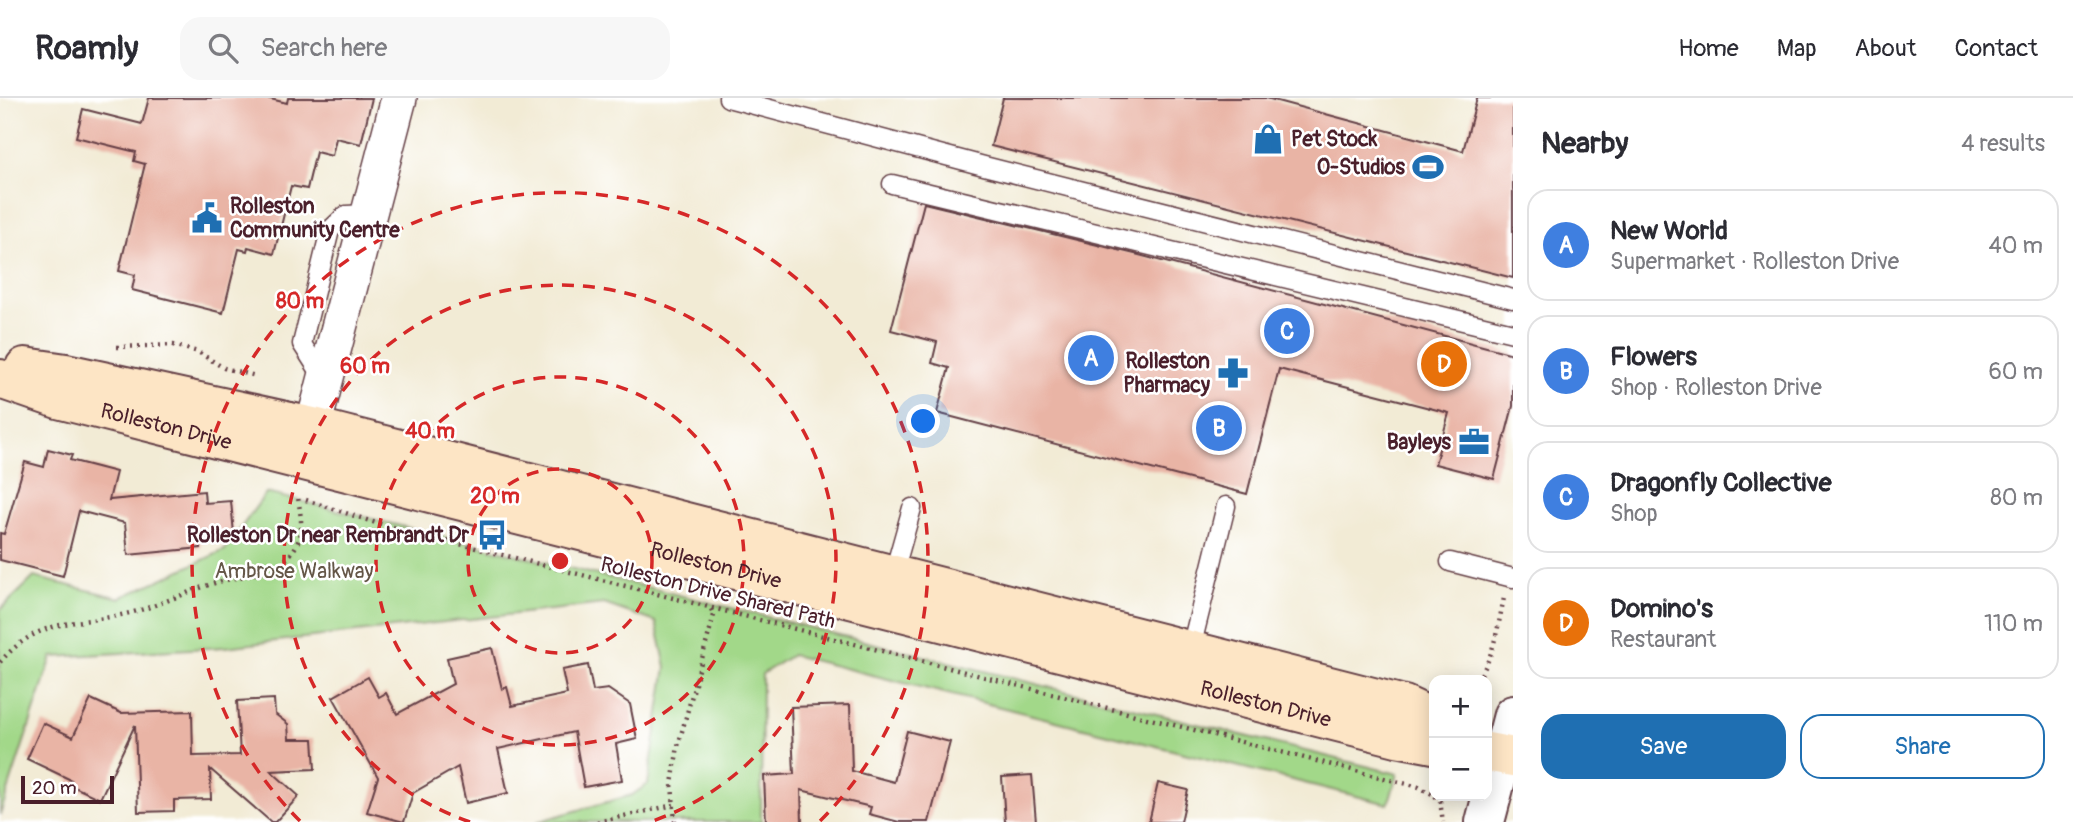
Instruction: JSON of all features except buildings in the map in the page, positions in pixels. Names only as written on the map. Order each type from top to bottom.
[{"type":"main road","name":"Rolleston Drive","points":[[0,363],[66,373],[300,469]]},
{"type":"main road","name":"Rolleston Drive","points":[[0,379],[58,399],[300,469],[889,592],[1187,667],[1404,705],[1429,717]]},
{"type":"main road","name":"Rolleston Drive","points":[[1187,667],[1397,737],[1429,760]]},
{"type":"street","points":[[300,469],[326,380],[398,98]]},
{"type":"street","points":[[1468,820],[1513,715]]},
{"type":"lane","points":[[727,98],[1513,299]]},
{"type":"lane","points":[[892,184],[1513,333]]},
{"type":"lane","points":[[1187,667],[1226,506]]},
{"type":"lane","points":[[889,592],[912,508]]},
{"type":"lane","points":[[1450,562],[1511,578]]},
{"type":"path","name":"Rolleston Drive Shared Path","points":[[300,469],[373,522],[1429,792]]},
{"type":"path","points":[[0,662],[24,640],[49,627],[136,611],[218,582],[249,577],[273,569],[288,556],[300,536],[300,469]]},
{"type":"path","points":[[1482,675],[1511,578]]},
{"type":"path","points":[[676,822],[672,805],[672,784],[678,746],[714,615],[708,601]]},
{"type":"path","points":[[1425,790],[1429,771]]},
{"type":"path","name":"Rolleston Drive Shared Path","points":[[1440,801],[1443,819],[1468,820]]},
{"type":"path","points":[[597,822],[672,805]]},
{"type":"green space","name":"Ambrose Walkway","points":[[266,493],[1398,774],[1388,804],[792,655],[762,674],[761,822],[536,822],[632,795],[648,784],[666,667],[656,622],[604,604],[225,647],[52,657],[0,815],[0,610],[34,577],[120,598],[225,550]]},
{"type":"place","name":"Pet Stock","points":[[1268,139]]},
{"type":"place","name":"O-Studios","points":[[1428,167]]},
{"type":"place","name":"Rolleston Community Centre","points":[[207,218]]},
{"type":"place","name":"Dragonfly Collective","points":[[1287,331]]},
{"type":"place","name":"New World","points":[[1091,358]]},
{"type":"place","name":"Domino's","points":[[1444,364]]},
{"type":"place","name":"Rolleston Pharmacy","points":[[1233,373]]},
{"type":"place","name":"Flowers","points":[[1219,428]]},
{"type":"place","name":"Bayleys","points":[[1474,442]]},
{"type":"place","name":"Rolleston Dr near Rembrandt Dr","points":[[492,535]]}]
